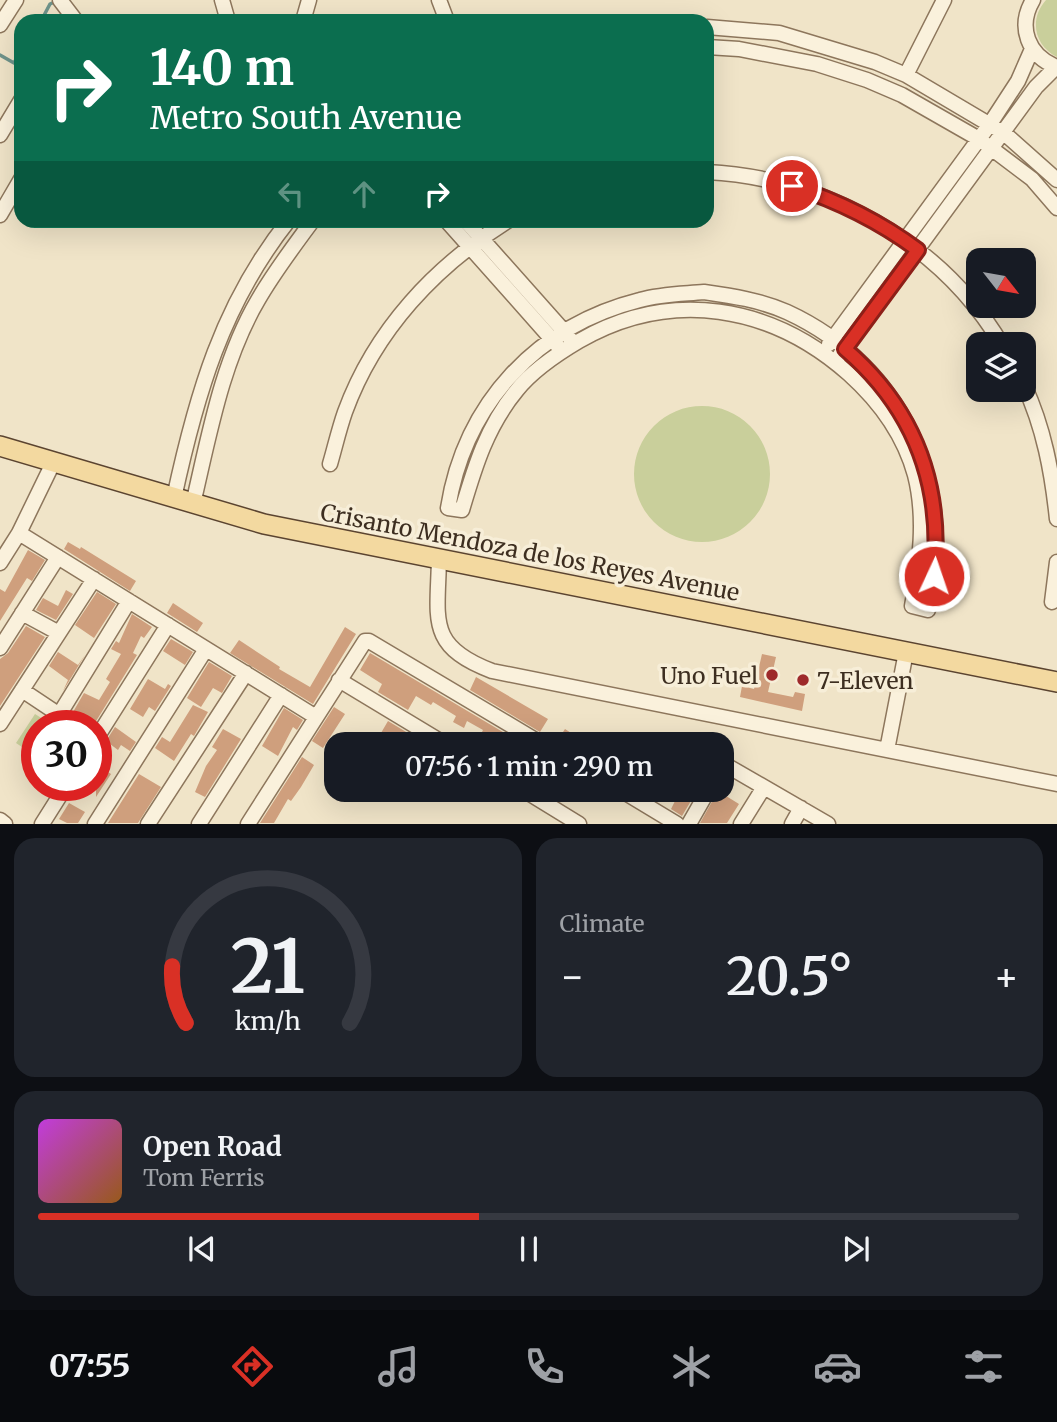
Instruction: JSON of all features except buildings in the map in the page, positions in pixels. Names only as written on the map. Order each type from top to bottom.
[{"type":"main road","name":"Crisanto Mendoza de los Reyes Avenue","points":[[0,446],[264,524],[1057,682]]},
{"type":"street","points":[[0,25],[16,0]]},
{"type":"street","points":[[906,75],[944,0]]},
{"type":"street","points":[[835,362],[1036,87],[1056,67],[1047,63],[1032,49],[1025,27],[1028,9],[1033,0]]},
{"type":"street","points":[[714,28],[779,33],[875,62],[906,75],[1004,133],[1057,180]]},
{"type":"street","points":[[714,47],[739,49],[817,64],[902,94],[979,139],[1032,179],[1057,208]]},
{"type":"street","points":[[823,353],[990,124],[1018,81],[1032,49]]},
{"type":"street","points":[[0,135],[14,112]]},
{"type":"street","points":[[714,173],[751,176],[792,186],[857,212],[905,240],[947,275],[973,303],[993,332]]},
{"type":"street","points":[[0,215],[14,191]]},
{"type":"street","points":[[174,498],[191,424],[213,352],[242,293],[283,228]]},
{"type":"street","points":[[193,504],[232,356],[257,301],[307,228]]},
{"type":"street","points":[[457,228],[475,242],[568,347]]},
{"type":"street","points":[[469,228],[475,242]]},
{"type":"street","points":[[330,464],[345,411],[368,362],[389,329],[439,271],[497,228]]},
{"type":"street","points":[[704,292],[757,302],[784,311],[811,324],[833,339],[877,382],[898,409],[928,474],[936,531],[928,610],[912,606],[920,562],[920,500],[903,443],[866,390],[835,362],[801,339],[753,318],[702,310],[667,310],[604,328],[568,347],[518,389],[493,424],[481,450],[461,510],[448,508],[455,471],[475,423],[505,381],[528,357],[558,336],[612,308],[663,295],[704,292]]},
{"type":"street","points":[[1030,402],[1044,438],[1053,479],[1057,519]]},
{"type":"street","points":[[0,564],[19,533],[54,461]]},
{"type":"street","points":[[19,533],[316,717]]},
{"type":"street","points":[[0,648],[58,557]]},
{"type":"street","points":[[439,558],[439,629],[449,646],[492,671],[1057,784]]},
{"type":"street","points":[[1052,602],[1057,562]]},
{"type":"street","points":[[0,724],[94,579]]},
{"type":"street","points":[[62,710],[129,601]]},
{"type":"street","points":[[22,613],[59,633]]},
{"type":"street","points":[[112,714],[169,625]]},
{"type":"street","points":[[248,824],[362,643],[369,641],[522,732]]},
{"type":"street","points":[[95,824],[206,649]]},
{"type":"street","points":[[887,750],[906,652]]},
{"type":"street","points":[[148,824],[246,673]]},
{"type":"street","points":[[339,680],[425,732]]},
{"type":"street","points":[[22,690],[52,710]]},
{"type":"street","points":[[198,824],[281,695]]},
{"type":"street","points":[[734,770],[828,824]]},
{"type":"street","points":[[741,824],[764,787]]},
{"type":"street","points":[[42,824],[57,801]]},
{"type":"street","points":[[543,802],[579,824]]},
{"type":"street","points":[[641,802],[677,824]]},
{"type":"street","points":[[689,824],[702,802]]},
{"type":"street","points":[[792,824],[801,808]]},
{"type":"street","points":[[0,820],[5,824]]},
{"type":"green space","points":[[1046,0],[1057,0],[1057,57],[1043,46],[1036,31],[1037,15]]},
{"type":"green space","points":[[702,406],[728,411],[750,426],[765,448],[770,474],[765,500],[750,522],[728,537],[702,542],[676,537],[654,522],[639,500],[634,474],[639,448],[654,426],[676,411]]},
{"type":"waterway","points":[[45,14],[50,4],[57,1]]},
{"type":"waterway","points":[[0,55],[14,63]]},
{"type":"place","name":"Uno Fuel","points":[[772,675]]},
{"type":"place","name":"7-Eleven","points":[[803,680]]},
{"type":"route","points":[[792,186],[832,200],[870,218],[918,250],[845,349],[877,382],[898,409],[928,474],[936,531],[934,576]]}]
